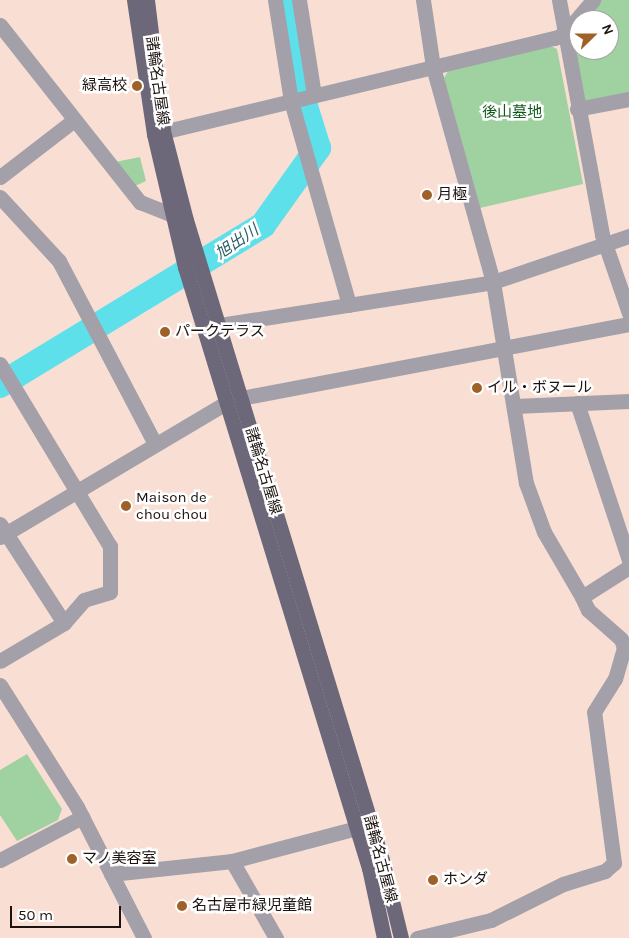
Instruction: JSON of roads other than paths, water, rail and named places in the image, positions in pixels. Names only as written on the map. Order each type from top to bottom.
[{"type":"main road","name":"諸輪名古屋線","points":[[134,0],[158,132],[193,270],[211,326],[241,398],[382,860],[401,938]]},
{"type":"main road","name":"諸輪名古屋線","points":[[147,0],[158,132]]},
{"type":"main road","name":"諸輪名古屋線","points":[[211,326],[226,403],[357,828],[384,938]]},
{"type":"street","points":[[275,0],[303,98]]},
{"type":"street","points":[[299,0],[308,161],[349,305]]},
{"type":"street","points":[[417,938],[491,920],[563,884],[611,867],[613,840],[594,712],[622,681],[624,657],[621,639],[588,610],[544,532],[526,483],[515,406],[493,282],[433,67],[423,0]]},
{"type":"street","points":[[559,0],[577,109],[605,244],[629,313]]},
{"type":"street","points":[[158,132],[564,34],[593,0]]},
{"type":"street","points":[[0,25],[140,202],[180,219]]},
{"type":"street","points":[[577,109],[629,99]]},
{"type":"street","points":[[0,177],[74,120]]},
{"type":"street","points":[[0,197],[59,261],[93,331],[155,444]]},
{"type":"street","points":[[211,326],[493,282],[629,236]]},
{"type":"street","points":[[241,398],[629,324]]},
{"type":"street","points":[[0,661],[64,623],[84,600],[110,592],[110,546],[76,492],[7,373]]},
{"type":"street","points":[[515,406],[629,401]]},
{"type":"street","points":[[64,623],[2,531],[76,492],[226,403]]},
{"type":"street","points":[[577,403],[629,560]]},
{"type":"street","points":[[582,597],[629,567]]},
{"type":"street","points":[[0,684],[82,817],[144,938]]},
{"type":"street","points":[[0,860],[82,817]]},
{"type":"street","points":[[111,874],[232,861],[357,828]]},
{"type":"street","points":[[232,861],[276,938]]},
{"type":"waterway","name":"旭出川","points":[[0,385],[263,225],[318,148],[300,90],[287,0]]},
{"type":"place","name":"緑高校","points":[[137,86]]},
{"type":"place","name":"月極","points":[[427,195]]},
{"type":"place","name":"パークテラス","points":[[165,332]]},
{"type":"place","name":"イル・ボヌール","points":[[477,388]]},
{"type":"place","name":"Maison de chou chou","points":[[126,506]]},
{"type":"place","name":"マノ美容室","points":[[72,859]]},
{"type":"place","name":"ホンダ","points":[[433,880]]},
{"type":"place","name":"名古屋市緑児童館","points":[[182,906]]},
{"type":"park label","name":"後山墓地","points":[[512,113]]}]
